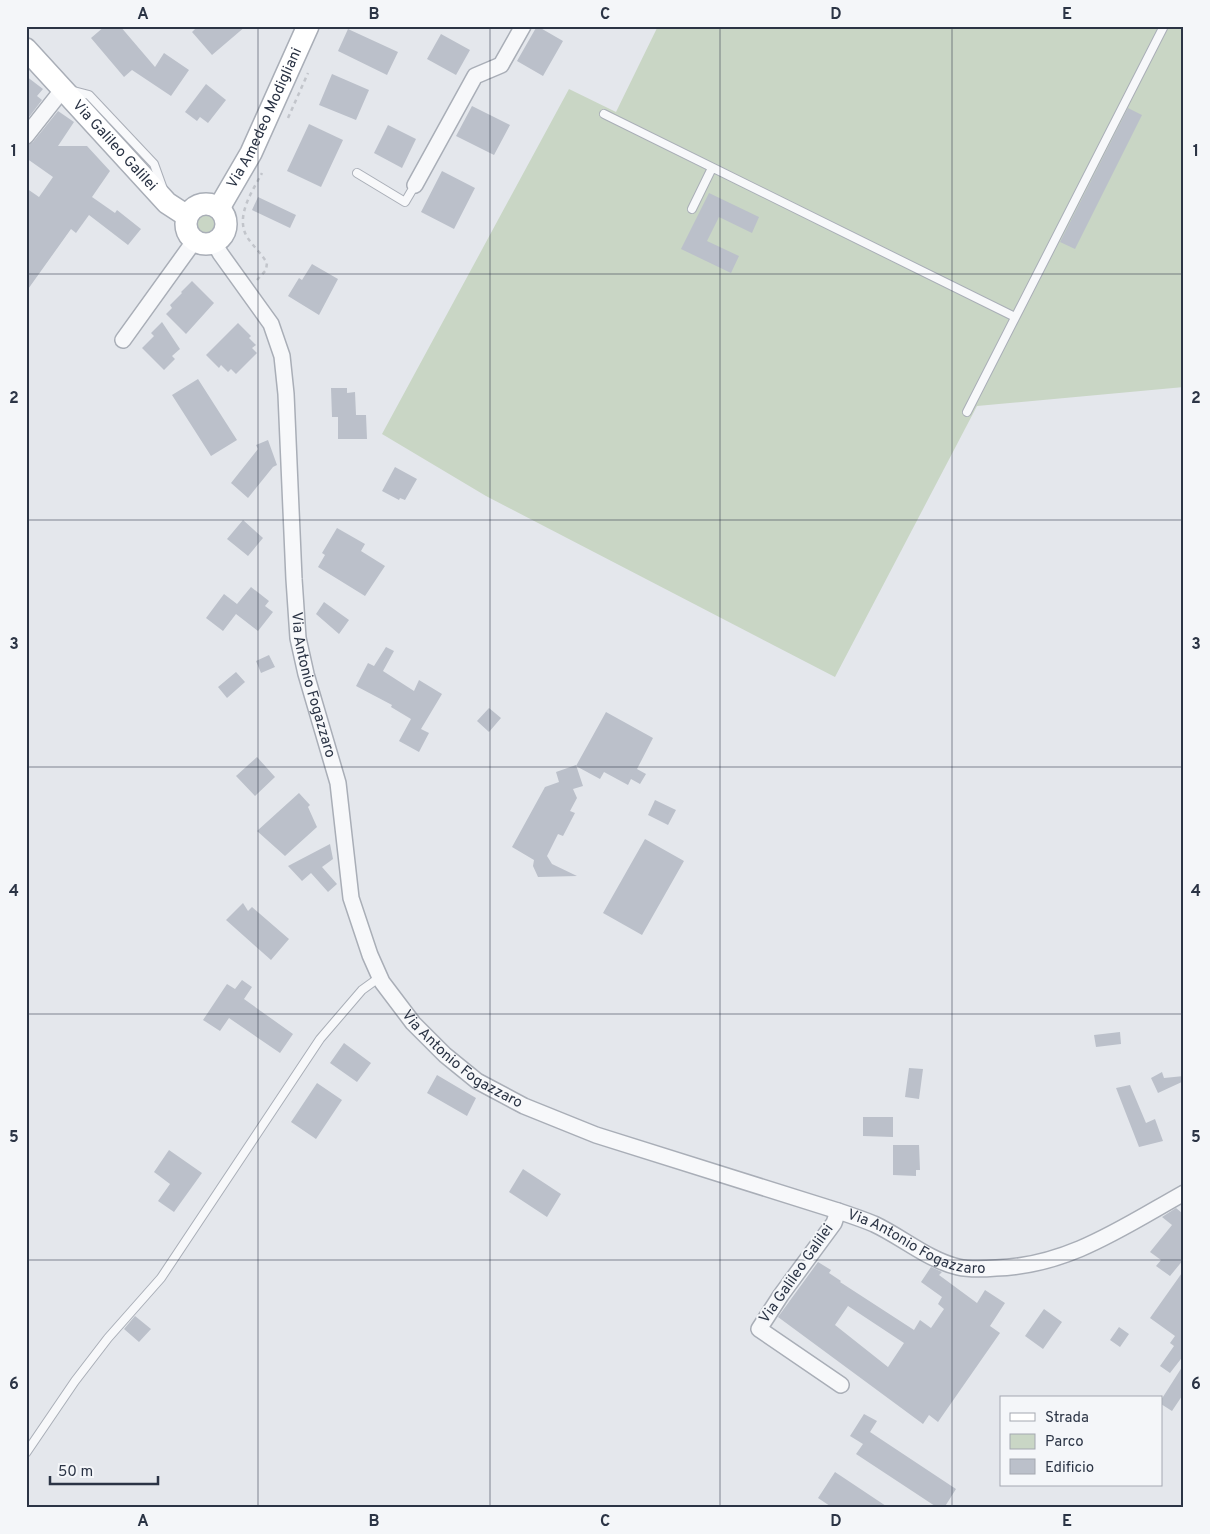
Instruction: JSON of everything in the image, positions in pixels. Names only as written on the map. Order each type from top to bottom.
[{"type":"street","name":"Via Amedeo Modigliani","points":[[218,208],[251,152],[308,26]]},
{"type":"street","points":[[415,185],[475,76],[501,64],[523,26]]},
{"type":"street","name":"Via Galileo Galilei","points":[[26,49],[167,203],[187,216]]},
{"type":"street","points":[[26,136],[63,88]]},
{"type":"street","points":[[123,340],[204,241],[222,235],[225,229],[224,215],[218,208],[207,204],[200,205],[187,216],[188,231],[204,241]]},
{"type":"street","name":"Via Antonio Fogazzaro","points":[[204,241],[220,253],[271,324],[282,356],[286,394],[293,569],[298,638],[306,674],[338,783],[351,898],[364,938],[380,977],[413,1023],[444,1056],[477,1081],[524,1106],[596,1135],[874,1224],[939,1260],[958,1267],[977,1269],[1019,1268],[1052,1260],[1092,1245],[1184,1192]]},
{"type":"street","name":"Via Galileo Galilei","points":[[838,1211],[834,1223],[759,1329],[841,1385]]},
{"type":"lane","points":[[967,412],[1164,26]]},
{"type":"lane","points":[[604,114],[1016,317]]},
{"type":"lane","points":[[692,209],[712,168]]},
{"type":"lane","points":[[356,174],[405,202],[415,185]]},
{"type":"lane","points":[[26,1453],[75,1381],[108,1338],[161,1278],[320,1039],[362,990],[380,977]]},
{"type":"path","points":[[253,190],[244,208],[244,230],[267,263],[266,270],[254,282]]},
{"type":"green space","points":[[658,26],[1184,26],[1184,387],[977,406],[835,677],[486,496],[382,434],[569,89],[616,112]]},
{"type":"green space","points":[[206,215],[214,220],[215,224],[210,232],[206,233],[198,228],[197,224],[202,216]]},
{"type":"building","points":[[105,26],[120,26],[155,67],[164,53],[189,70],[171,96],[132,70],[124,77],[91,38]]},
{"type":"building","points":[[198,26],[246,26],[212,55],[192,32]]},
{"type":"building","points":[[537,26],[563,41],[543,76],[517,61]]},
{"type":"building","points":[[348,29],[398,52],[387,75],[338,51]]},
{"type":"building","points":[[441,34],[470,50],[456,75],[427,59]]},
{"type":"building","points":[[332,74],[369,90],[356,120],[319,105]]},
{"type":"building","points":[[26,76],[43,89],[37,96],[42,100],[26,121]]},
{"type":"building","points":[[206,84],[226,100],[208,123],[200,117],[197,121],[185,112]]},
{"type":"building","points":[[472,106],[510,125],[494,155],[456,136]]},
{"type":"building","points":[[1128,108],[1142,115],[1075,249],[1060,242]]},
{"type":"building","points":[[58,111],[74,122],[58,146],[87,146],[110,171],[92,197],[115,213],[117,210],[141,229],[128,245],[89,215],[76,233],[71,229],[26,292],[26,188],[39,197],[53,177],[26,158],[26,145],[33,142]]},
{"type":"building","points":[[309,124],[343,140],[321,187],[287,171]]},
{"type":"building","points":[[388,125],[416,139],[402,168],[374,153]]},
{"type":"building","points":[[442,171],[475,188],[454,229],[421,212]]},
{"type":"building","points":[[709,193],[759,217],[752,233],[719,217],[707,241],[739,256],[731,273],[681,249]]},
{"type":"building","points":[[258,197],[296,215],[290,228],[252,210]]},
{"type":"building","points":[[312,264],[338,279],[319,315],[288,296],[299,278],[302,280]]},
{"type":"building","points":[[192,281],[214,303],[186,334],[166,314],[172,308],[170,305]]},
{"type":"building","points":[[162,322],[180,349],[172,356],[175,359],[164,370],[142,348],[154,336],[151,333]]},
{"type":"building","points":[[238,323],[251,336],[249,338],[256,345],[252,348],[257,353],[236,374],[231,369],[228,372],[221,365],[219,368],[206,355]]},
{"type":"building","points":[[198,379],[237,440],[211,456],[172,395]]},
{"type":"building","points":[[331,388],[347,388],[347,393],[355,392],[356,415],[366,415],[367,439],[338,439],[338,417],[332,417]]},
{"type":"building","points":[[268,440],[277,465],[273,467],[248,498],[231,483],[258,449],[256,445]]},
{"type":"building","points":[[395,467],[417,479],[405,500],[400,498],[399,500],[382,491]]},
{"type":"building","points":[[243,520],[263,538],[248,556],[227,539]]},
{"type":"building","points":[[337,528],[365,544],[361,551],[385,566],[365,596],[318,567],[325,555],[322,553]]},
{"type":"building","points":[[251,587],[269,601],[265,606],[273,612],[258,631],[236,614],[223,631],[206,618],[224,594],[237,604]]},
{"type":"building","points":[[324,602],[349,620],[339,634],[316,614]]},
{"type":"building","points":[[386,647],[394,651],[383,671],[414,691],[419,680],[442,694],[421,729],[429,733],[419,752],[399,741],[411,719],[391,707],[392,705],[356,686],[368,663],[374,666]]},
{"type":"building","points":[[269,655],[275,667],[261,673],[256,661]]},
{"type":"building","points":[[236,672],[245,682],[227,698],[218,687]]},
{"type":"building","points":[[489,708],[501,718],[489,732],[477,721]]},
{"type":"building","points":[[606,712],[653,738],[637,769],[646,774],[640,784],[631,779],[628,785],[604,772],[600,779],[576,766]]},
{"type":"building","points":[[257,757],[275,777],[255,796],[236,776]]},
{"type":"building","points":[[576,765],[583,786],[573,789],[577,798],[570,811],[575,813],[563,836],[558,834],[547,856],[552,864],[577,876],[538,877],[533,866],[534,860],[512,847],[545,787],[559,782],[556,772]]},
{"type":"building","points":[[299,793],[310,805],[308,807],[317,827],[285,856],[257,831]]},
{"type":"building","points":[[655,800],[676,810],[668,825],[648,815]]},
{"type":"building","points":[[645,839],[684,861],[642,935],[603,913]]},
{"type":"building","points":[[330,844],[333,859],[322,867],[337,884],[328,892],[311,873],[302,881],[288,866]]},
{"type":"building","points":[[243,903],[248,911],[252,907],[289,939],[271,960],[226,920]]},
{"type":"building","points":[[242,980],[252,987],[244,999],[293,1034],[280,1053],[229,1018],[220,1031],[203,1020],[227,984],[235,989]]},
{"type":"building","points":[[1120,1032],[1121,1044],[1096,1047],[1094,1035]]},
{"type":"building","points":[[344,1043],[371,1063],[357,1082],[330,1063]]},
{"type":"building","points":[[909,1068],[923,1069],[919,1099],[905,1097]]},
{"type":"building","points":[[1162,1072],[1164,1078],[1184,1076],[1184,1081],[1158,1093],[1151,1078]]},
{"type":"building","points":[[437,1075],[476,1098],[467,1116],[427,1093]]},
{"type":"building","points":[[317,1083],[342,1100],[316,1139],[291,1122]]},
{"type":"building","points":[[1130,1085],[1146,1123],[1155,1119],[1163,1141],[1139,1147],[1116,1088]]},
{"type":"building","points":[[863,1117],[893,1117],[893,1137],[863,1136]]},
{"type":"building","points":[[893,1145],[919,1145],[920,1170],[916,1170],[916,1176],[893,1175]]},
{"type":"building","points":[[169,1150],[202,1173],[174,1212],[158,1201],[170,1184],[154,1172]]},
{"type":"building","points":[[523,1169],[561,1194],[547,1217],[509,1192]]},
{"type":"building","points":[[1176,1208],[1182,1213],[1184,1211],[1184,1259],[1170,1276],[1156,1266],[1161,1260],[1150,1252],[1172,1225],[1162,1217]]},
{"type":"building","points":[[818,1262],[831,1270],[829,1273],[840,1282],[914,1330],[920,1320],[931,1328],[944,1309],[938,1304],[942,1297],[921,1282],[931,1267],[942,1272],[939,1275],[977,1303],[985,1290],[1005,1303],[990,1326],[1000,1333],[938,1422],[929,1415],[923,1424],[778,1317]],"holes":[[[848,1306],[904,1343],[888,1367],[835,1325]]]},
{"type":"building","points":[[1184,1270],[1184,1355],[1170,1373],[1160,1366],[1174,1346],[1170,1343],[1175,1336],[1150,1318]]},
{"type":"building","points":[[1044,1309],[1062,1322],[1043,1349],[1025,1336]]},
{"type":"building","points":[[135,1316],[151,1329],[139,1342],[124,1329]]},
{"type":"building","points":[[1119,1327],[1129,1334],[1120,1347],[1110,1340]]},
{"type":"building","points":[[1184,1364],[1184,1393],[1172,1411],[1162,1405],[1162,1398]]},
{"type":"building","points":[[864,1414],[877,1421],[870,1432],[956,1489],[944,1508],[938,1508],[856,1454],[863,1444],[850,1436]]},
{"type":"building","points":[[835,1472],[889,1508],[833,1508],[818,1498]]}]
